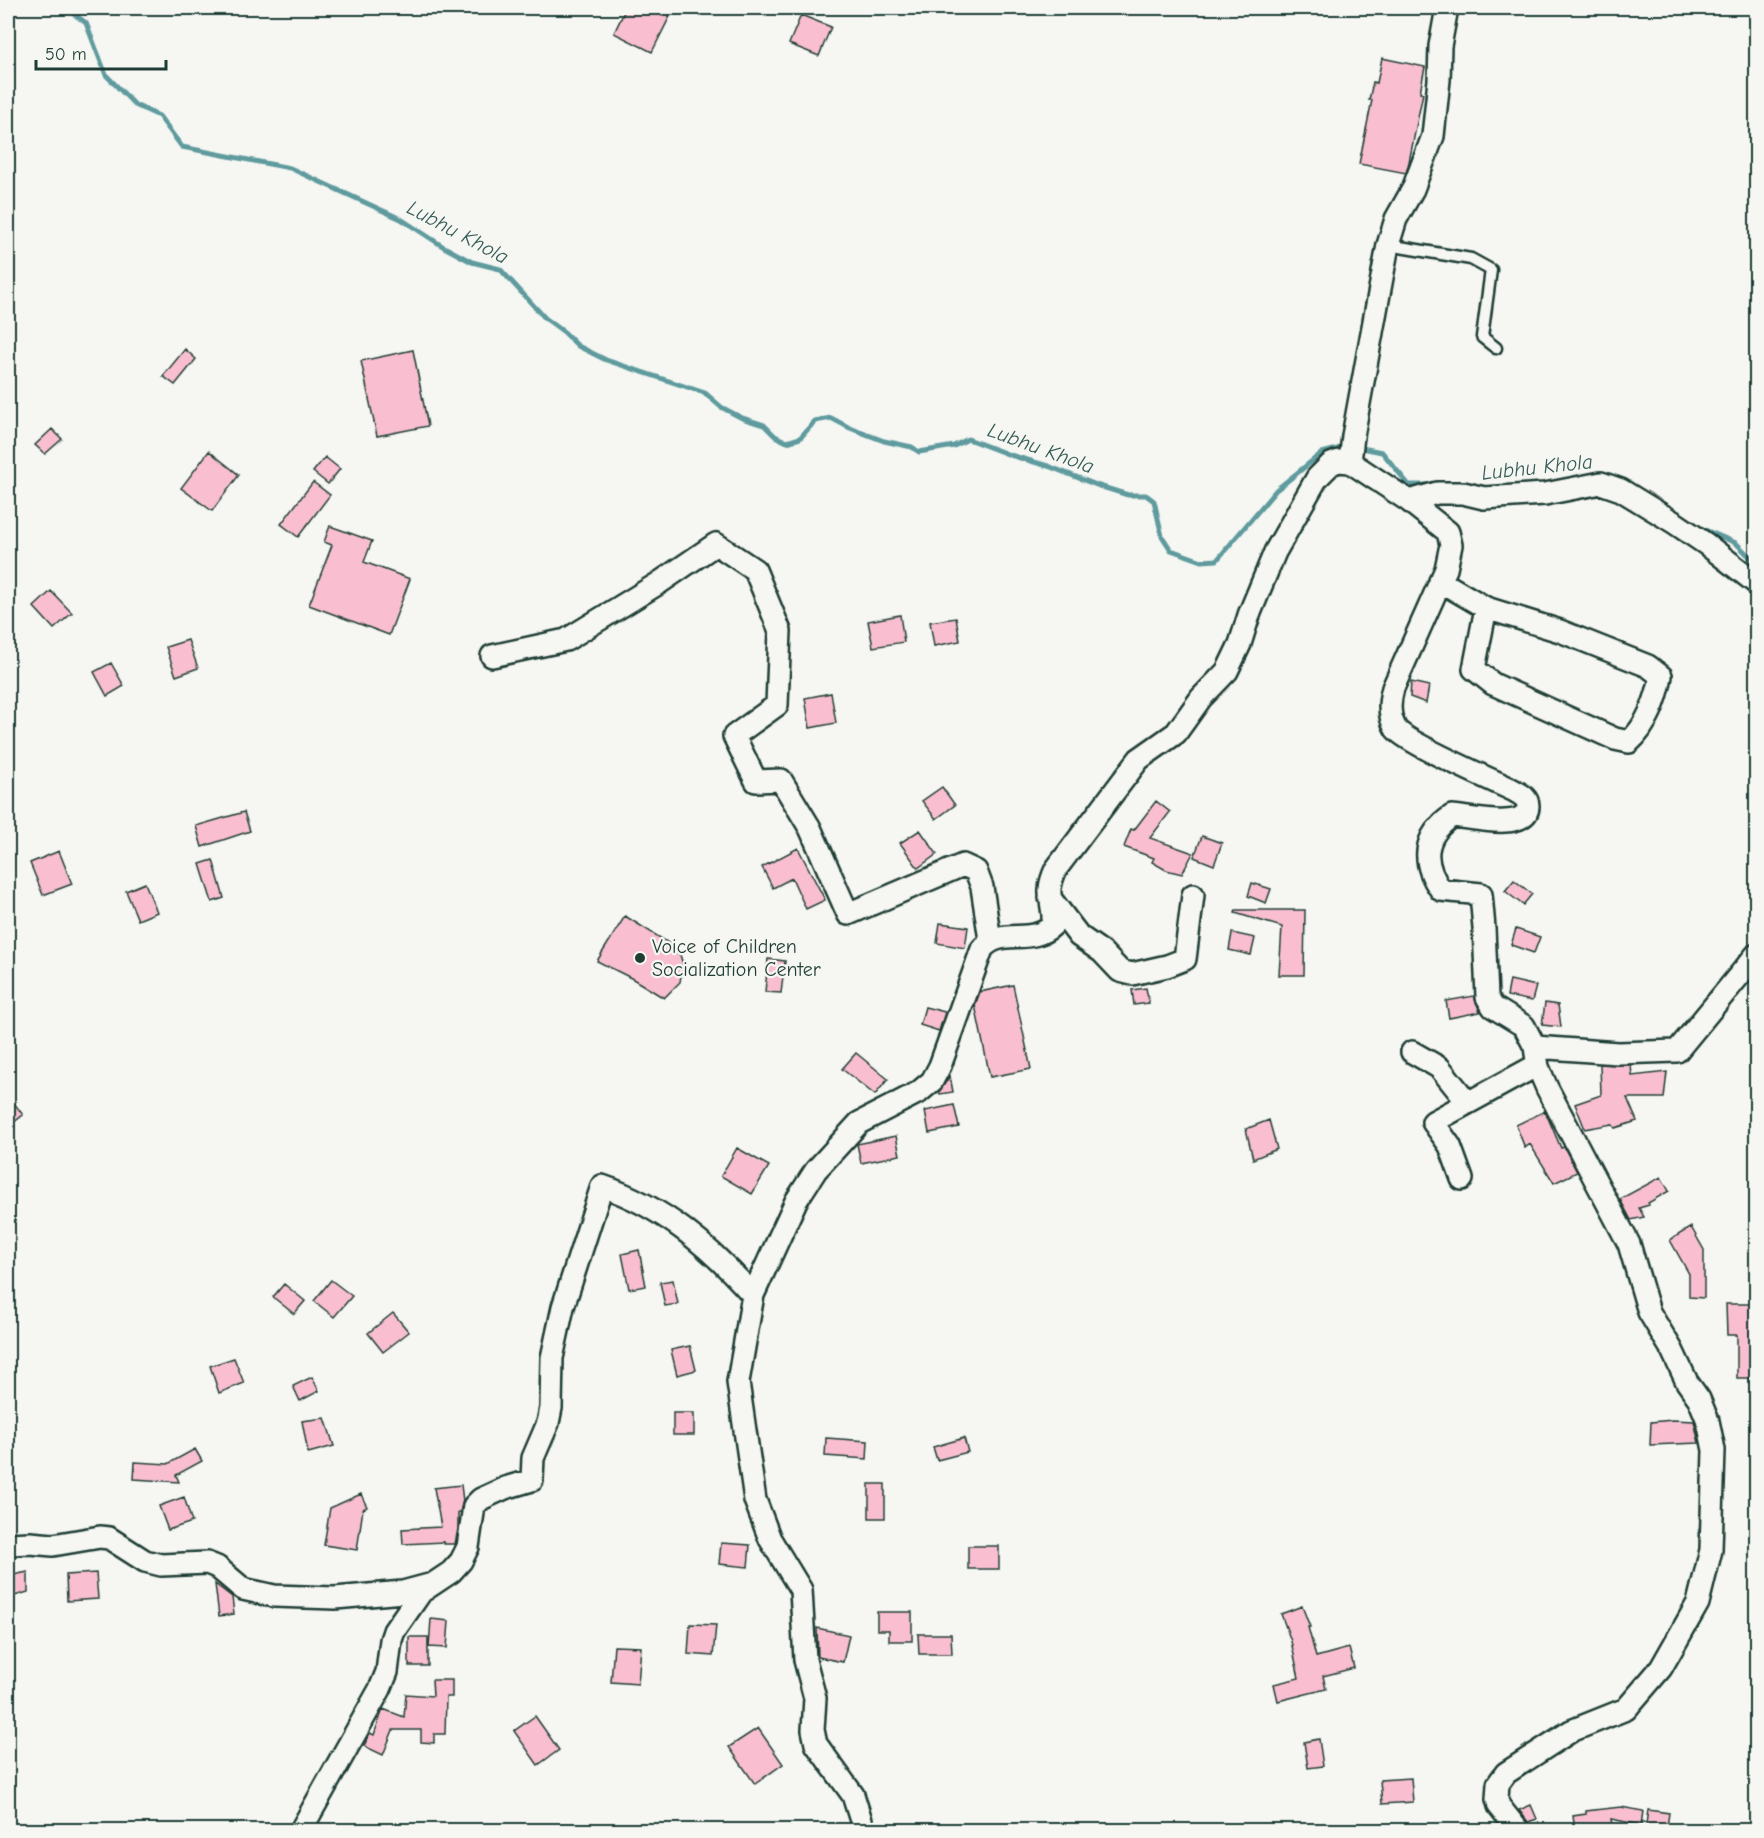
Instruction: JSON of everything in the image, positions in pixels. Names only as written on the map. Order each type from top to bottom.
[{"type":"street","points":[[864,1830],[853,1795],[816,1744],[813,1730],[815,1698],[805,1660],[801,1590],[770,1539],[755,1500],[738,1382],[753,1295],[796,1201],[816,1170],[859,1123],[919,1092],[932,1081],[940,1066],[982,949],[990,940],[999,937],[1030,937],[1045,933],[1053,925],[1054,916],[1048,896],[1050,881],[1056,869],[1139,759],[1176,733],[1201,698],[1227,671],[1240,644],[1249,615],[1275,552],[1317,478],[1331,464],[1339,461],[1351,450],[1388,245],[1396,219],[1413,189],[1433,136],[1440,46],[1447,8]]},
{"type":"street","points":[[1351,450],[1448,532],[1451,545],[1440,581],[1393,688],[1389,709],[1391,719],[1403,736],[1526,797],[1528,805],[1527,812],[1519,820],[1508,822],[1452,816],[1441,823],[1432,835],[1428,849],[1428,865],[1433,879],[1441,890],[1481,894],[1487,997],[1493,1007],[1524,1026],[1547,1088],[1629,1244],[1649,1312],[1672,1350],[1687,1382],[1700,1399],[1708,1421],[1714,1450],[1711,1550],[1698,1604],[1661,1668],[1626,1709],[1571,1731],[1506,1773],[1498,1784],[1497,1799],[1499,1806],[1518,1830]]},
{"type":"street","points":[[1409,501],[1437,493],[1463,493],[1484,498],[1545,494],[1601,483],[1621,490],[1675,523],[1756,583]]},
{"type":"street","points":[[492,656],[566,640],[659,584],[716,544],[755,570],[780,631],[777,705],[734,736],[756,782],[781,780],[810,828],[848,914],[963,865],[976,871],[982,887],[990,940]]},
{"type":"street","points":[[1440,581],[1486,608],[1560,631],[1648,666],[1661,676],[1658,691],[1639,733],[1629,741],[1615,740],[1502,689],[1480,675],[1474,669],[1486,608]]},
{"type":"street","points":[[1048,896],[1079,936],[1102,952],[1120,971],[1132,974],[1167,966],[1185,959],[1193,895]]},
{"type":"street","points":[[1536,1057],[1677,1051],[1756,956]]},
{"type":"street","points":[[1412,1052],[1440,1068],[1468,1103]]},
{"type":"street","points":[[1461,1179],[1450,1146],[1433,1122],[1530,1069],[1536,1057]]},
{"type":"street","points":[[301,1830],[380,1689],[387,1672],[394,1631],[421,1592],[451,1572],[461,1562],[468,1547],[474,1506],[481,1499],[505,1488],[532,1480],[533,1458],[548,1423],[551,1408],[552,1358],[563,1307],[602,1185],[624,1193],[692,1234],[725,1264],[753,1295]]},
{"type":"street","points":[[8,1544],[52,1545],[109,1538],[145,1561],[161,1565],[207,1563],[218,1567],[243,1589],[274,1596],[304,1598],[358,1596],[403,1592],[432,1584]]},
{"type":"lane","points":[[1388,245],[1471,259],[1491,270],[1482,337],[1496,348]]},
{"type":"building","points":[[626,8],[653,8],[670,16],[652,52],[614,33]]},
{"type":"building","points":[[801,15],[831,27],[819,56],[789,44]]},
{"type":"building","points":[[1382,58],[1425,67],[1420,92],[1423,93],[1406,173],[1359,164],[1372,100],[1369,100],[1373,82],[1377,83]]},
{"type":"building","points":[[185,349],[196,359],[175,385],[163,376]]},
{"type":"building","points":[[413,350],[428,426],[377,436],[361,361]]},
{"type":"building","points":[[52,429],[62,439],[45,454],[35,445]]},
{"type":"building","points":[[209,451],[239,475],[212,511],[181,488]]},
{"type":"building","points":[[325,457],[340,469],[328,484],[313,472]]},
{"type":"building","points":[[313,482],[330,495],[298,537],[281,524]]},
{"type":"building","points":[[330,526],[372,541],[364,562],[410,579],[389,635],[309,605],[332,545],[324,542]]},
{"type":"building","points":[[51,591],[72,613],[54,629],[34,607]]},
{"type":"building","points":[[900,615],[904,642],[873,647],[868,621]]},
{"type":"building","points":[[956,618],[960,641],[934,646],[930,622]]},
{"type":"building","points":[[188,640],[198,668],[176,676],[166,647]]},
{"type":"building","points":[[111,663],[124,686],[107,696],[94,672]]},
{"type":"building","points":[[1411,682],[1429,686],[1426,703],[1410,697]]},
{"type":"building","points":[[831,693],[836,723],[810,728],[805,698]]},
{"type":"building","points":[[942,787],[955,805],[936,819],[922,801]]},
{"type":"building","points":[[1156,801],[1170,812],[1150,838],[1193,853],[1182,874],[1166,870],[1152,862],[1154,858],[1124,847],[1131,829],[1134,830]]},
{"type":"building","points":[[244,812],[250,831],[202,847],[196,826]]},
{"type":"building","points":[[920,830],[937,854],[918,868],[900,843]]},
{"type":"building","points":[[1202,836],[1222,843],[1214,865],[1194,857]]},
{"type":"building","points":[[798,848],[825,900],[806,909],[792,878],[773,888],[762,867]]},
{"type":"building","points":[[59,851],[72,884],[43,895],[30,863]]},
{"type":"building","points":[[213,860],[224,898],[212,902],[200,864]]},
{"type":"building","points":[[1514,880],[1532,894],[1523,905],[1505,891]]},
{"type":"building","points":[[145,883],[157,912],[138,920],[126,891]]},
{"type":"building","points":[[1252,883],[1271,889],[1266,903],[1248,896]]},
{"type":"building","points":[[1236,910],[1305,910],[1304,975],[1279,975],[1282,927],[1235,913]]},
{"type":"building","name":"Voice of Children Socialization Center","points":[[625,916],[667,942],[680,955],[683,964],[680,982],[664,998],[597,961]]},
{"type":"building","points":[[940,923],[968,927],[965,948],[937,943]]},
{"type":"building","points":[[1516,929],[1540,937],[1534,953],[1511,945]]},
{"type":"building","points":[[1232,933],[1255,938],[1251,955],[1229,950]]},
{"type":"building","points":[[768,959],[785,961],[781,993],[765,992]]},
{"type":"building","points":[[1510,980],[1536,986],[1532,1001],[1507,996]]},
{"type":"building","points":[[1013,985],[1031,1069],[990,1077],[975,1005],[980,992]]},
{"type":"building","points":[[1146,988],[1149,1003],[1134,1005],[1132,990]]},
{"type":"building","points":[[1474,996],[1480,1012],[1449,1018],[1446,1001]]},
{"type":"building","points":[[1545,1003],[1558,1005],[1561,1027],[1542,1025]]},
{"type":"building","points":[[925,1007],[945,1012],[939,1031],[920,1025]]},
{"type":"building","points":[[856,1053],[888,1079],[875,1095],[842,1069]]},
{"type":"building","points":[[1600,1064],[1631,1065],[1632,1076],[1667,1072],[1664,1098],[1627,1098],[1637,1121],[1615,1128],[1612,1124],[1585,1129],[1575,1104],[1601,1095]]},
{"type":"building","points":[[950,1076],[953,1092],[940,1094],[939,1092]]},
{"type":"building","points":[[8,1095],[23,1115],[8,1127]]},
{"type":"building","points":[[954,1105],[959,1127],[929,1133],[925,1111]]},
{"type":"building","points":[[1545,1111],[1561,1148],[1564,1147],[1577,1172],[1554,1183],[1530,1144],[1525,1148],[1516,1125]]},
{"type":"building","points":[[1269,1120],[1277,1149],[1253,1159],[1246,1129]]},
{"type":"building","points":[[896,1136],[900,1155],[861,1163],[857,1144]]},
{"type":"building","points":[[737,1148],[769,1166],[752,1194],[721,1176]]},
{"type":"building","points":[[1661,1177],[1669,1191],[1648,1203],[1649,1205],[1639,1208],[1644,1217],[1631,1220],[1620,1199]]},
{"type":"building","points":[[1691,1227],[1704,1250],[1704,1298],[1689,1297],[1689,1274],[1670,1240]]},
{"type":"building","points":[[639,1250],[646,1286],[629,1289],[622,1254]]},
{"type":"building","points":[[331,1280],[352,1296],[334,1317],[314,1301]]},
{"type":"building","points":[[673,1280],[678,1304],[665,1306],[660,1282]]},
{"type":"building","points":[[284,1284],[305,1301],[294,1314],[273,1297]]},
{"type":"building","points":[[1726,1304],[1756,1304],[1756,1378],[1737,1378],[1737,1335],[1727,1335]]},
{"type":"building","points":[[393,1313],[409,1332],[383,1352],[368,1333]]},
{"type":"building","points":[[690,1346],[696,1370],[677,1375],[671,1350]]},
{"type":"building","points":[[234,1358],[244,1383],[219,1393],[210,1366]]},
{"type":"building","points":[[312,1377],[319,1391],[300,1401],[293,1386]]},
{"type":"building","points":[[673,1413],[694,1413],[694,1435],[673,1435]]},
{"type":"building","points":[[325,1418],[334,1446],[308,1453],[302,1421]]},
{"type":"building","points":[[1694,1421],[1699,1443],[1650,1445],[1651,1422]]},
{"type":"building","points":[[826,1438],[868,1441],[867,1459],[825,1456]]},
{"type":"building","points":[[964,1438],[968,1452],[937,1460],[933,1447]]},
{"type":"building","points":[[195,1449],[202,1461],[176,1475],[179,1482],[134,1479],[135,1462],[168,1464]]},
{"type":"building","points":[[869,1484],[885,1484],[885,1518],[869,1518]]},
{"type":"building","points":[[461,1485],[463,1501],[460,1512],[458,1512],[455,1544],[444,1544],[444,1542],[403,1544],[402,1529],[441,1527],[434,1488]]},
{"type":"building","points":[[361,1494],[367,1507],[363,1509],[357,1550],[324,1545],[330,1508]]},
{"type":"building","points":[[184,1497],[192,1522],[168,1530],[159,1506]]},
{"type":"building","points":[[721,1543],[750,1545],[748,1567],[719,1564]]},
{"type":"building","points":[[968,1546],[999,1546],[999,1569],[968,1569]]},
{"type":"building","points":[[28,1572],[28,1592],[8,1598],[8,1576]]},
{"type":"building","points":[[96,1573],[98,1599],[67,1601],[66,1575]]},
{"type":"building","points":[[215,1584],[232,1597],[234,1614],[219,1616]]},
{"type":"building","points":[[1302,1606],[1310,1627],[1308,1627],[1316,1657],[1349,1648],[1354,1668],[1323,1676],[1326,1689],[1278,1701],[1274,1684],[1299,1678],[1291,1641],[1281,1614]]},
{"type":"building","points":[[877,1612],[912,1612],[912,1641],[889,1641],[889,1630],[877,1630]]},
{"type":"building","points":[[431,1619],[449,1621],[447,1648],[429,1647]]},
{"type":"building","points":[[690,1624],[716,1625],[713,1656],[688,1654]]},
{"type":"building","points":[[817,1628],[849,1635],[843,1662],[818,1657]]},
{"type":"building","points":[[918,1634],[951,1634],[952,1654],[919,1654]]},
{"type":"building","points":[[409,1637],[428,1637],[428,1666],[409,1666]]},
{"type":"building","points":[[614,1646],[641,1647],[638,1684],[611,1682]]},
{"type":"building","points":[[432,1680],[452,1680],[452,1697],[446,1697],[445,1734],[434,1734],[434,1743],[421,1742],[421,1730],[393,1730],[383,1755],[364,1746],[370,1733],[374,1735],[383,1709],[404,1717],[406,1694],[433,1696]]},
{"type":"building","points":[[535,1716],[559,1750],[538,1765],[514,1731]]},
{"type":"building","points":[[758,1728],[783,1764],[755,1784],[729,1747]]},
{"type":"building","points":[[1319,1739],[1323,1766],[1308,1768],[1304,1742]]},
{"type":"building","points":[[1411,1778],[1413,1802],[1382,1804],[1380,1780]]},
{"type":"building","points":[[1531,1805],[1537,1819],[1528,1822],[1519,1810]]},
{"type":"building","points":[[1621,1807],[1643,1811],[1641,1825],[1611,1819],[1612,1825],[1575,1830],[1573,1816],[1586,1814],[1586,1811]]},
{"type":"building","points":[[1648,1810],[1669,1813],[1667,1827],[1646,1824]]},
{"type":"waterway","name":"Lubhu Khola","points":[[66,8],[86,23],[106,75],[135,105],[159,116],[182,147],[290,168],[401,219],[472,262],[500,269],[545,318],[578,346],[606,360],[705,393],[721,407],[742,418],[764,425],[775,436],[787,442],[800,438],[815,421],[831,418],[850,428],[884,441],[912,447],[919,452],[954,446],[968,439],[1099,486],[1128,495],[1146,495],[1154,501],[1162,536],[1171,550],[1202,561],[1217,560],[1276,490],[1322,453],[1345,447]]},
{"type":"waterway","name":"Lubhu Khola","points":[[1357,447],[1382,452],[1409,485],[1434,485]]},
{"type":"waterway","name":"Lubhu Khola","points":[[1698,527],[1736,543],[1756,563]]},
{"type":"place","name":"Voice of Children Socialization Center","points":[[640,958]]}]
